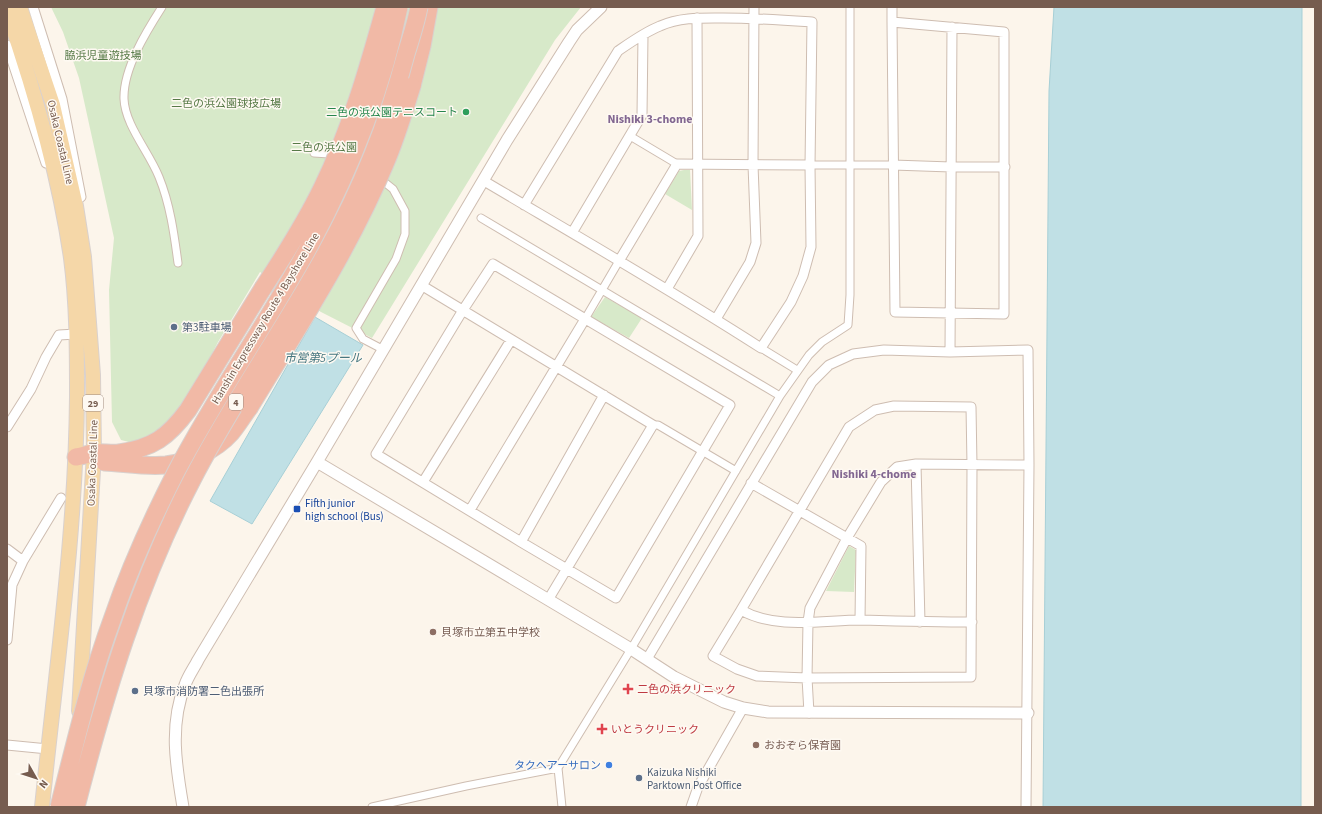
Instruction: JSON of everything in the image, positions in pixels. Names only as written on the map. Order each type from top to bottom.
[{"type":"highway","points":[[94,457],[145,447],[158,441],[178,424],[188,410],[303,224],[322,188],[338,154],[362,85],[385,7]]},
{"type":"highway","name":"Hanshin Expressway Route 4 Bayshore Line","points":[[59,807],[97,665],[112,617],[130,571],[152,521],[203,423],[309,246],[331,204],[371,112],[385,65],[399,7]]},
{"type":"highway","name":"Hanshin Expressway Route 4 Bayshore Line","points":[[76,807],[100,714],[114,670],[147,577],[167,530],[217,433],[326,254],[348,211],[370,163],[387,119],[419,7]]},
{"type":"highway","points":[[76,457],[94,457],[165,465],[184,461],[201,454],[217,445],[230,433],[249,408],[354,231],[386,162],[412,86],[422,46],[429,7]]},
{"type":"main road","name":"Osaka Coastal Line","points":[[20,7],[53,106],[76,206],[84,257],[83,333],[73,508],[42,807]]},
{"type":"main road","name":"Osaka Coastal Line","points":[[7,11],[39,109],[63,209],[83,333],[93,375],[94,457],[72,807]]},
{"type":"street","points":[[7,427],[31,389],[46,357],[59,335],[83,333],[92,275],[82,204],[62,99],[32,7]]},
{"type":"street","points":[[162,7],[150,26],[131,67],[125,87],[124,98],[127,118],[150,158],[165,194],[174,231],[178,263]]},
{"type":"street","points":[[183,807],[176,767],[174,733],[176,714],[185,684],[484,181],[569,42],[577,30],[601,7]]},
{"type":"street","points":[[716,319],[750,262],[756,243],[753,165],[754,7]]},
{"type":"street","points":[[562,807],[558,768],[631,649],[780,396],[797,370],[822,342],[848,325],[850,295],[850,7]]},
{"type":"street","points":[[892,7],[892,22],[894,312],[1004,314],[1004,32],[892,22]]},
{"type":"street","points":[[667,289],[698,236],[697,18]]},
{"type":"street","points":[[524,205],[618,51],[643,35],[660,26],[682,19],[754,18],[812,22],[810,247],[803,276],[791,302],[761,348]]},
{"type":"street","points":[[950,352],[952,27]]},
{"type":"street","points":[[572,233],[642,115],[643,35]]},
{"type":"street","points":[[7,45],[28,111],[63,209]]},
{"type":"street","points":[[630,136],[677,164],[1005,167]]},
{"type":"street","points":[[314,153],[329,154],[351,162],[376,176],[393,189],[405,211],[405,234],[396,259],[356,328],[363,339],[384,350]]},
{"type":"street","points":[[470,510],[677,164]]},
{"type":"street","points":[[484,181],[667,289],[797,370]]},
{"type":"street","points":[[481,218],[780,396]]},
{"type":"street","points":[[493,264],[585,319],[730,405],[616,598],[376,454],[462,310],[493,264]]},
{"type":"street","points":[[422,285],[556,367],[736,471]]},
{"type":"street","points":[[423,482],[511,340]]},
{"type":"street","points":[[647,659],[812,382],[829,365],[853,354],[884,350],[950,352],[1028,350],[1028,713],[1026,807]]},
{"type":"street","points":[[521,542],[604,395]]},
{"type":"street","points":[[894,406],[971,407],[972,465],[971,677],[807,678],[757,676],[737,669],[713,656],[849,427],[875,410],[894,406]]},
{"type":"street","points":[[548,600],[653,424]]},
{"type":"street","points":[[317,462],[631,649],[674,677],[724,702],[743,708],[768,712],[1028,713]]},
{"type":"street","points":[[809,713],[807,678],[808,622],[810,608],[847,538],[881,482],[897,467],[916,464],[1029,465]]},
{"type":"street","points":[[916,464],[920,622]]},
{"type":"street","points":[[751,483],[861,546],[860,620]]},
{"type":"street","points":[[7,640],[12,585],[23,561],[61,498]]},
{"type":"street","points":[[7,549],[23,561]]},
{"type":"street","points":[[741,610],[756,618],[780,622],[860,620],[972,622]]},
{"type":"street","points":[[690,807],[698,787],[743,708]]},
{"type":"street","points":[[7,745],[48,749]]},
{"type":"street","points":[[372,807],[466,786],[558,768]]},
{"type":"green space","name":"二色の浜公園","points":[[51,7],[581,7],[555,40],[372,338],[321,312],[260,272],[218,342],[186,404],[164,429],[133,443],[121,440],[112,422],[109,290],[114,238],[79,78],[63,32]]},
{"type":"green space","points":[[690,170],[692,210],[665,194],[679,171]]},
{"type":"green space","points":[[605,297],[642,318],[629,338],[591,317]]},
{"type":"green space","points":[[849,546],[856,550],[854,592],[826,591]]},
{"type":"water","points":[[1054,7],[1302,7],[1301,807],[1043,807],[1049,91]]},
{"type":"water","name":"市営第5プール","points":[[315,317],[363,345],[252,524],[210,501]]},
{"type":"place","name":"二色の浜公園テニスコート","points":[[466,112]]},
{"type":"place","name":"第3駐車場","points":[[174,327]]},
{"type":"place","name":"Fifth junior high school (Bus)","points":[[297,509]]},
{"type":"place","name":"貝塚市立第五中学校","points":[[433,632]]},
{"type":"place","name":"二色の浜クリニック","points":[[628,689]]},
{"type":"place","name":"貝塚市消防署二色出張所","points":[[135,691]]},
{"type":"place","name":"いとうクリニック","points":[[602,729]]},
{"type":"place","name":"おおぞら保育園","points":[[756,745]]},
{"type":"place","name":"タクヘアーサロン","points":[[609,765]]},
{"type":"place","name":"Kaizuka Nishiki Parktown Post Office","points":[[639,778]]},
{"type":"district","name":"Nishiki 3-chome","points":[[650,119]]},
{"type":"district","name":"Nishiki 4-chome","points":[[874,474]]},
{"type":"park label","name":"脇浜児童遊技場","points":[[103,55]]},
{"type":"park label","name":"二色の浜公園球技広場","points":[[226,103]]}]
